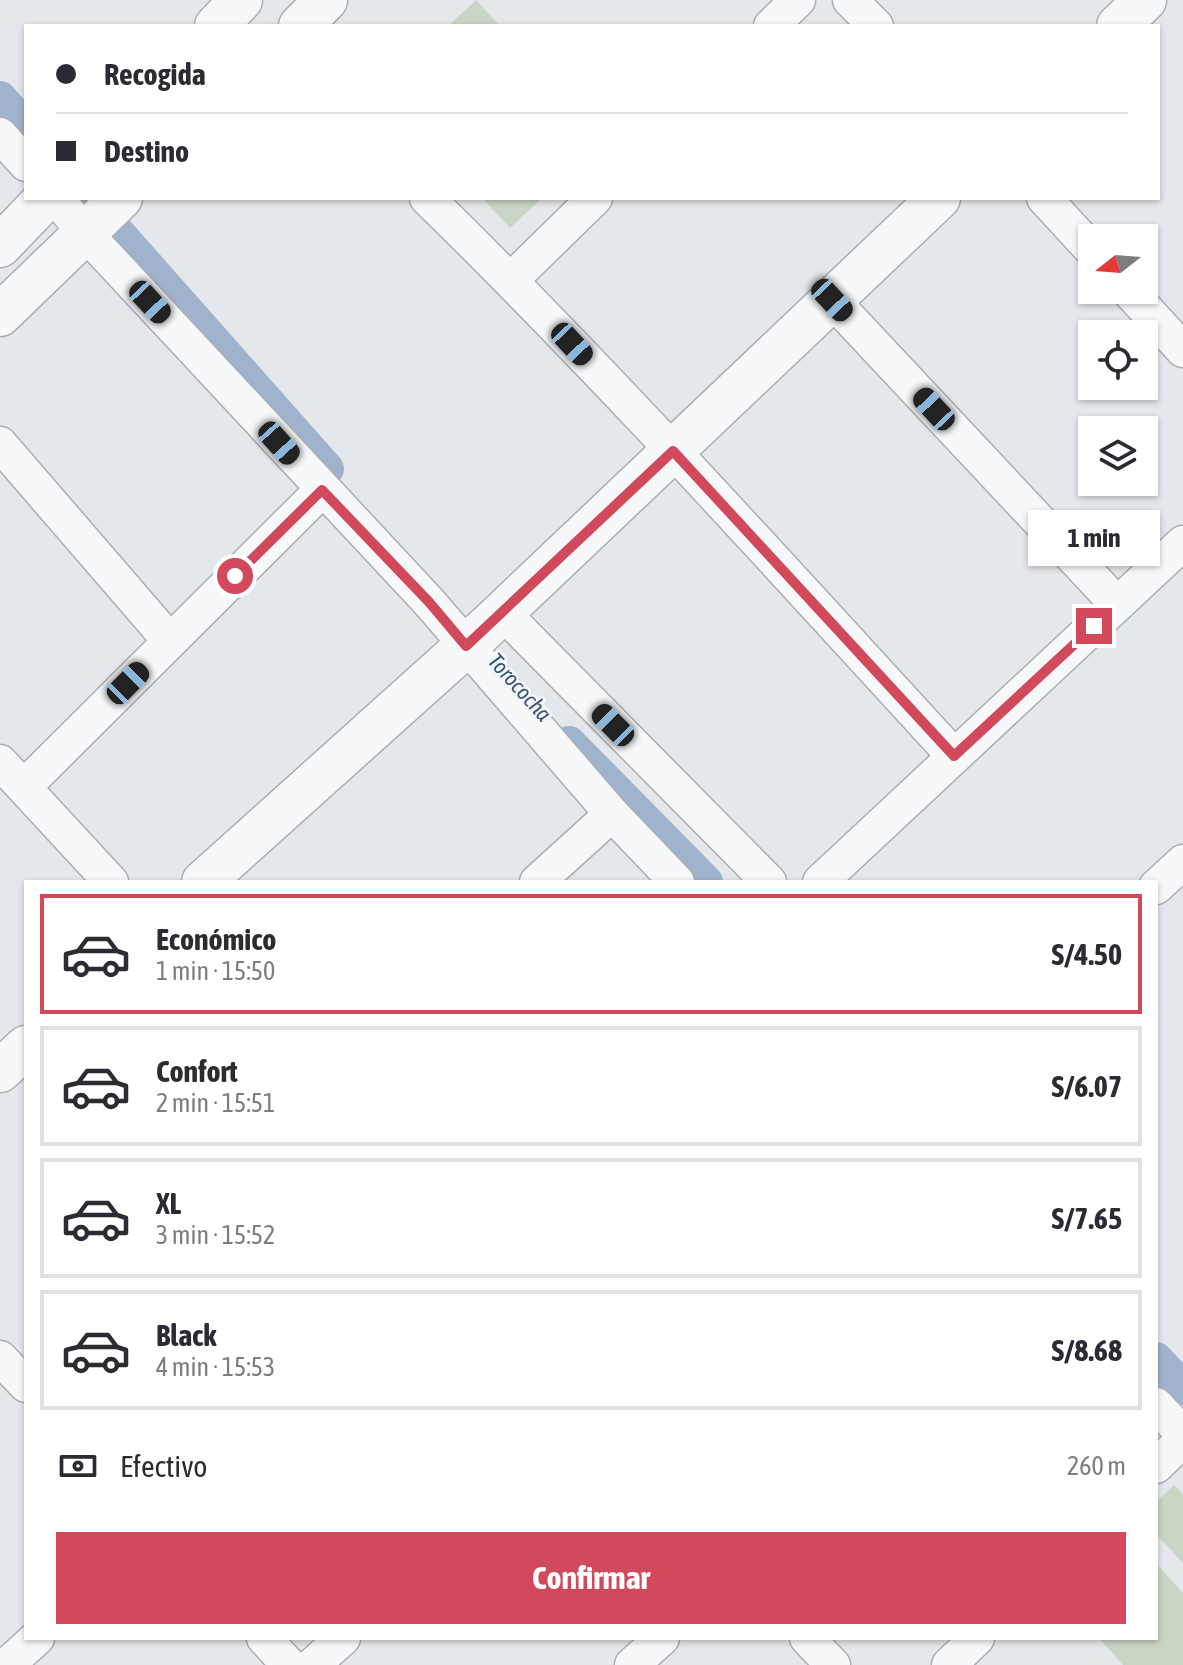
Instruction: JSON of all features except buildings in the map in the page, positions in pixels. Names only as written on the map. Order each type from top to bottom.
[{"type":"street","points":[[302,24],[326,0]]},
{"type":"street","points":[[773,24],[798,0]]},
{"type":"street","points":[[850,0],[874,24]]},
{"type":"street","points":[[1120,24],[1145,0]]},
{"type":"street","points":[[0,135],[24,162]]},
{"type":"street","points":[[0,246],[44,200]]},
{"type":"street","points":[[60,200],[101,219],[322,490],[429,602],[480,632],[767,880]]},
{"type":"street","points":[[429,200],[511,280],[673,451],[954,756]]},
{"type":"street","points":[[511,280],[593,200]]},
{"type":"street","points":[[205,880],[480,632],[937,200]]},
{"type":"street","points":[[1046,200],[1078,235]]},
{"type":"street","points":[[0,315],[101,219]]},
{"type":"street","points":[[832,300],[1117,604]]},
{"type":"street","points":[[1141,304],[1183,350]]},
{"type":"street","points":[[0,444],[170,641]]},
{"type":"street","points":[[24,787],[322,490]]},
{"type":"street","points":[[822,880],[1183,543]]},
{"type":"street","points":[[480,632],[612,814],[675,880]]},
{"type":"street","points":[[0,762],[109,880]]},
{"type":"street","points":[[539,880],[612,814]]},
{"type":"street","points":[[1158,885],[1183,862]]},
{"type":"street","points":[[0,1071],[24,1049]]},
{"type":"street","points":[[1158,1407],[1183,1437],[1158,1464]]},
{"type":"street","points":[[7,1665],[35,1640]]},
{"type":"street","points":[[266,1640],[289,1665]]},
{"type":"street","points":[[313,1665],[341,1640]]},
{"type":"street","points":[[632,1665],[660,1640]]},
{"type":"street","points":[[809,1640],[833,1665]]},
{"type":"street","points":[[949,1665],[975,1640]]},
{"type":"green space","points":[[476,0],[498,24],[450,24]]},
{"type":"green space","points":[[484,200],[540,200],[510,228]]},
{"type":"green space","points":[[1174,1485],[1183,1495],[1183,1563],[1158,1536],[1158,1500]]},
{"type":"green space","points":[[1158,1565],[1183,1593],[1183,1665],[1123,1665],[1101,1640],[1158,1640]]},
{"type":"waterway","name":"Torococha","points":[[0,98],[24,126]]},
{"type":"waterway","name":"Torococha","points":[[89,200],[327,469]]},
{"type":"waterway","name":"Torococha","points":[[569,743],[704,880]]},
{"type":"waterway","name":"Torococha","points":[[1158,1361],[1183,1388]]},
{"type":"route","points":[[235,576],[322,490],[429,602],[466,646],[673,451],[954,756],[1094,626]]}]
